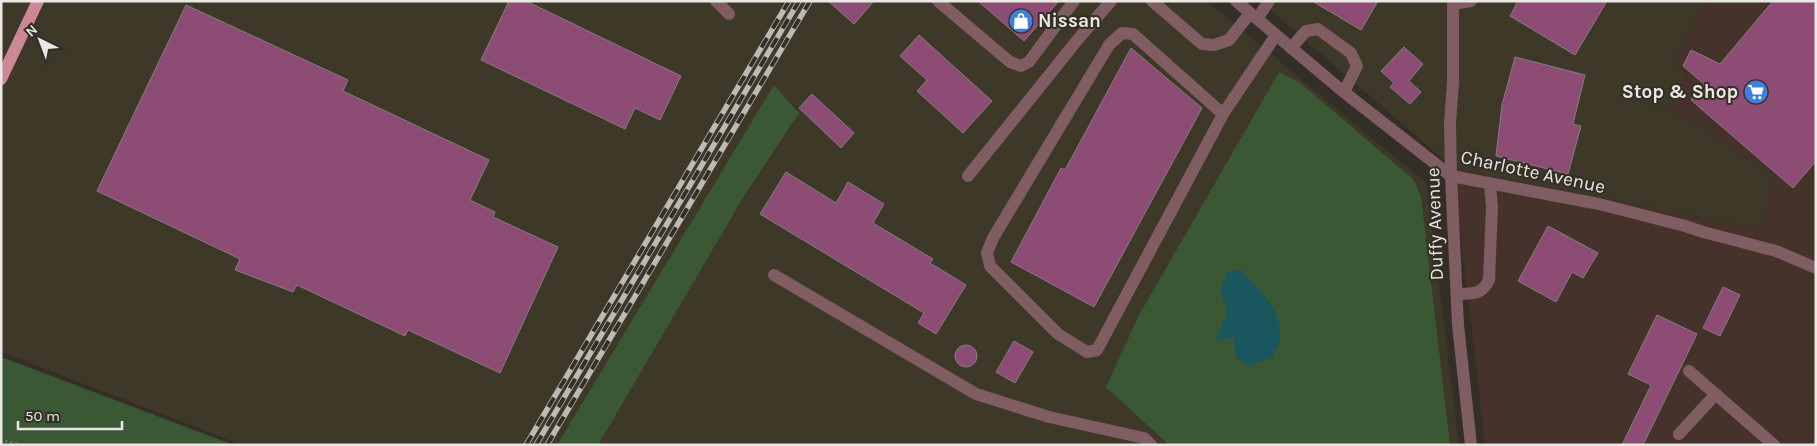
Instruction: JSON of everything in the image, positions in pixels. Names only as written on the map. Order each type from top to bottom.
[{"type":"main road","points":[[1,79],[38,1]]},
{"type":"street","points":[[716,1],[730,14]]},
{"type":"street","points":[[938,1],[1010,62],[1020,66],[1029,62],[1074,1]]},
{"type":"street","points":[[968,176],[1078,38],[1111,1]]},
{"type":"street","points":[[1152,1],[1202,44],[1214,45],[1229,40],[1269,1]]},
{"type":"street","name":"Charlotte Avenue","points":[[1236,1],[1344,92],[1451,176],[1599,204],[1776,251],[1816,268]]},
{"type":"street","points":[[1453,3],[1472,1]]},
{"type":"street","name":"Duffy Avenue","points":[[1453,3],[1453,82],[1450,123],[1451,176],[1458,325],[1471,445]]},
{"type":"street","points":[[1291,48],[1306,31],[1318,29],[1351,54],[1357,66],[1344,92]]},
{"type":"street","points":[[1223,114],[1133,34],[1122,34],[1109,46],[993,238],[987,253],[990,266],[1058,334],[1087,352],[1097,350],[1223,114],[1276,35]]},
{"type":"street","points":[[1457,294],[1480,292],[1485,288],[1489,280],[1492,207],[1490,184]]},
{"type":"street","points":[[774,275],[976,394],[1049,417],[1144,438],[1151,445]]},
{"type":"street","points":[[1689,371],[1774,445]]},
{"type":"street","points":[[1679,434],[1716,394]]},
{"type":"path","points":[[1,440],[22,445]]},
{"type":"shaded area","points":[[1,1],[1207,1],[1426,183],[1459,445],[242,445],[1,352]]},
{"type":"shaded area","points":[[1260,1],[1707,1],[1674,60],[1687,76],[1669,107],[1774,176],[1764,230],[1453,168]]},
{"type":"shaded area","points":[[1707,1],[1816,1],[1816,445],[1485,445],[1453,168],[1764,230],[1774,176],[1669,107],[1687,76],[1674,60]]},
{"type":"green space","points":[[1279,72],[1299,82],[1413,179],[1421,197],[1450,445],[1169,445],[1106,387],[1138,317]]},
{"type":"green space","points":[[774,85],[799,113],[744,196],[598,445],[557,445]]},
{"type":"green space","points":[[1,357],[234,445],[1,445]]},
{"type":"water","points":[[1240,269],[1268,300],[1278,318],[1280,328],[1279,343],[1272,357],[1249,366],[1236,358],[1234,337],[1215,341],[1228,310],[1220,292],[1227,273]]},
{"type":"building","points":[[509,1],[526,1],[681,76],[660,120],[635,108],[625,129],[481,60]]},
{"type":"building","points":[[828,1],[874,1],[854,24]]},
{"type":"building","name":"Nissan","points":[[978,1],[1059,1],[1024,41]]},
{"type":"building","points":[[1312,1],[1378,1],[1361,30]]},
{"type":"building","points":[[1518,1],[1607,1],[1575,55],[1510,16]]},
{"type":"building","name":"Stop & Shop","points":[[1773,1],[1816,1],[1816,161],[1793,188],[1691,100],[1704,84],[1683,66],[1691,50],[1720,64]]},
{"type":"building","points":[[186,5],[348,80],[343,91],[489,160],[470,200],[495,212],[493,217],[558,247],[500,373],[408,330],[405,336],[297,285],[293,292],[235,270],[240,259],[97,191]]},
{"type":"building","points":[[919,35],[992,101],[963,133],[917,91],[927,80],[900,56]]},
{"type":"building","points":[[1404,47],[1423,64],[1409,81],[1421,92],[1410,104],[1390,87],[1394,83],[1381,71]]},
{"type":"building","points":[[1131,48],[1202,108],[1094,307],[1011,262],[1061,168],[1065,170]]},
{"type":"building","points":[[1515,57],[1585,75],[1573,124],[1581,126],[1568,174],[1496,156],[1502,105]]},
{"type":"building","points":[[812,94],[854,133],[841,148],[799,108]]},
{"type":"building","points":[[786,172],[836,203],[848,182],[884,204],[873,223],[933,259],[930,263],[966,285],[936,334],[918,323],[924,313],[760,214]]},
{"type":"building","points":[[1548,226],[1598,253],[1583,278],[1572,272],[1556,302],[1518,281]]},
{"type":"building","points":[[1723,287],[1740,295],[1720,336],[1703,328]]},
{"type":"building","points":[[1657,315],[1697,334],[1643,445],[1622,445],[1651,385],[1628,374]]},
{"type":"building","points":[[1014,341],[1033,352],[1015,383],[996,372]]},
{"type":"building","points":[[966,345],[974,348],[977,356],[974,364],[966,367],[958,364],[955,356],[958,348]]},
{"type":"railway","points":[[526,445],[789,1]]},
{"type":"railway","points":[[536,445],[799,1]]},
{"type":"railway","points":[[547,445],[810,1]]},
{"type":"place","name":"Nissan","points":[[1021,21]]},
{"type":"place","name":"Stop & Shop","points":[[1756,92]]}]
